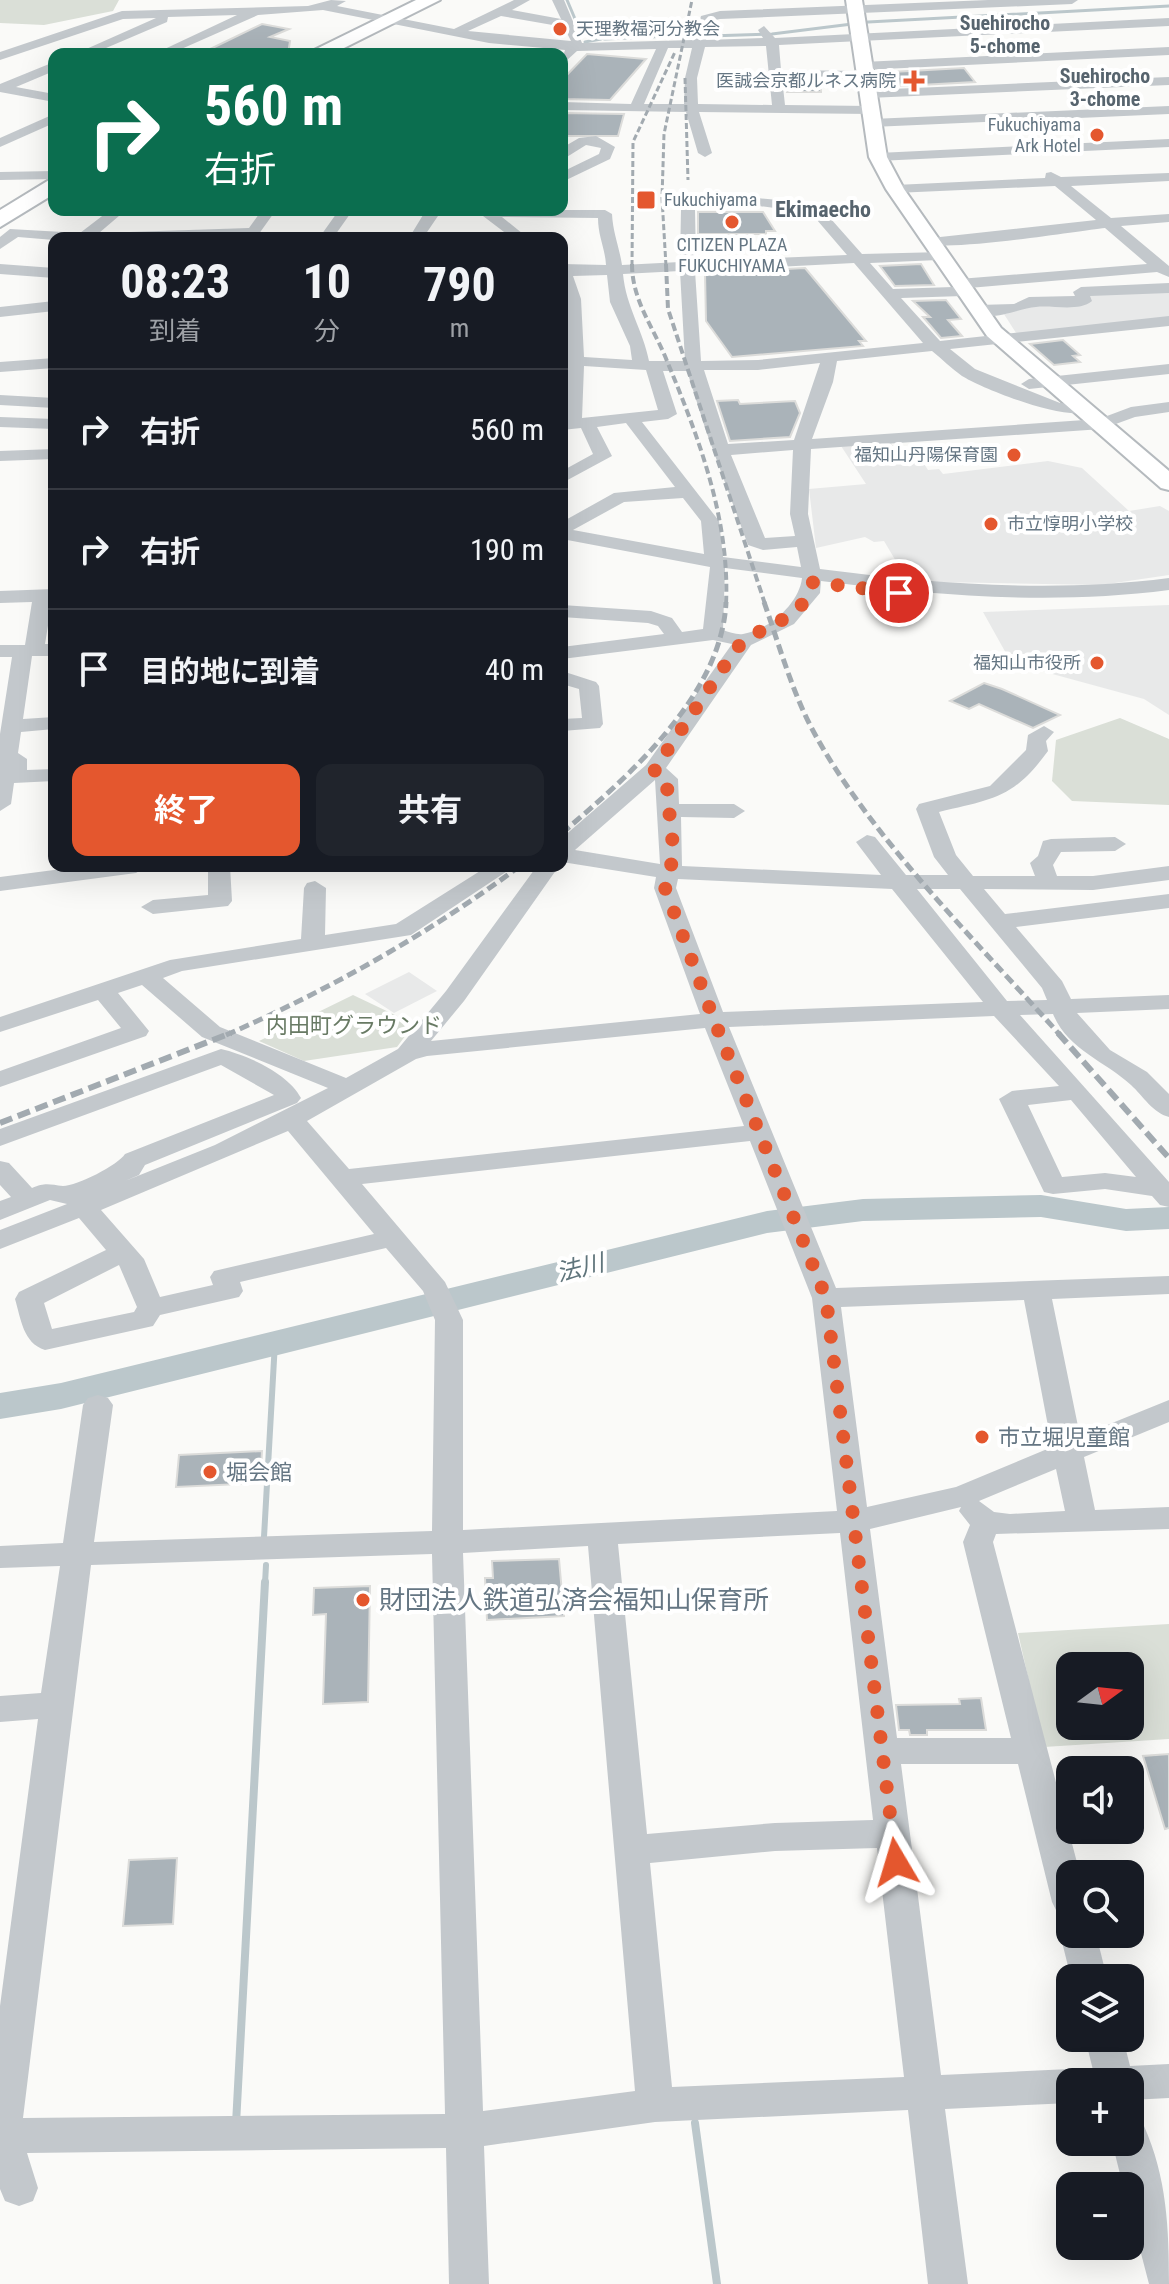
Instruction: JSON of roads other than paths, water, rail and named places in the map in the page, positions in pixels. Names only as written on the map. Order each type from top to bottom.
[{"type":"highway","points":[[327,48],[411,0]]},
{"type":"highway","points":[[311,48],[431,0]]},
{"type":"highway","points":[[0,204],[48,179]]},
{"type":"highway","points":[[0,220],[48,180]]},
{"type":"main road","points":[[855,5],[879,159],[895,189],[961,288],[1004,339],[1163,472]]},
{"type":"street","points":[[0,56],[122,15],[192,6],[202,3],[201,0]]},
{"type":"street","points":[[122,15],[297,12],[326,7],[343,0]]},
{"type":"street","points":[[457,32],[524,0]]},
{"type":"street","points":[[558,0],[577,41],[568,54]]},
{"type":"street","points":[[705,153],[691,108],[691,78],[708,15],[731,7],[1068,0],[1169,109]]},
{"type":"street","points":[[939,3],[1045,132]]},
{"type":"street","points":[[326,7],[387,16],[489,39],[574,47],[772,42],[1169,22]]},
{"type":"street","points":[[731,7],[763,29],[772,42],[779,109]]},
{"type":"street","points":[[173,48],[256,11]]},
{"type":"street","points":[[500,12],[570,24]]},
{"type":"street","points":[[96,48],[177,13]]},
{"type":"street","points":[[51,37],[114,48]]},
{"type":"street","points":[[477,48],[489,39]]},
{"type":"street","points":[[635,108],[654,73],[663,45]]},
{"type":"street","points":[[775,74],[1169,51]]},
{"type":"street","points":[[1,88],[48,68]]},
{"type":"street","points":[[870,109],[1010,88],[1169,81]]},
{"type":"street","points":[[1,88],[48,97]]},
{"type":"street","points":[[0,103],[24,92]]},
{"type":"street","points":[[568,106],[870,109],[1169,146]]},
{"type":"street","points":[[1029,152],[1045,132],[1169,109]]},
{"type":"street","points":[[0,143],[48,121]]},
{"type":"street","points":[[568,149],[582,140],[602,142],[608,147],[605,156],[568,175]]},
{"type":"street","points":[[879,159],[1169,146]]},
{"type":"street","points":[[1029,152],[1102,221],[1165,270]]},
{"type":"street","points":[[0,176],[48,177]]},
{"type":"street","points":[[895,189],[1169,177]]},
{"type":"street","points":[[1114,180],[1135,193]]},
{"type":"street","points":[[757,202],[817,208],[937,346],[969,373],[1002,389],[1058,408],[1085,409]]},
{"type":"street","points":[[688,210],[689,331],[694,365],[723,450],[755,541],[763,544],[804,541]]},
{"type":"street","points":[[568,271],[859,258],[1165,212]]},
{"type":"street","points":[[568,213],[605,214],[618,302],[668,414],[574,424]]},
{"type":"street","points":[[91,232],[111,216]]},
{"type":"street","points":[[331,232],[344,216]]},
{"type":"street","points":[[490,216],[508,232]]},
{"type":"street","points":[[0,245],[15,232],[48,235]]},
{"type":"street","points":[[0,287],[8,270],[48,273]]},
{"type":"street","points":[[890,294],[1165,270]]},
{"type":"street","points":[[568,283],[572,293],[568,329],[574,424],[603,456],[568,476]]},
{"type":"street","points":[[978,310],[1017,309],[1029,302],[1084,301],[1081,292],[1169,288]]},
{"type":"street","points":[[0,312],[48,307]]},
{"type":"street","points":[[569,360],[647,366],[829,359],[1169,321]]},
{"type":"street","points":[[568,847],[654,770],[744,641],[787,620],[810,593],[812,578],[799,514],[804,429],[825,382],[829,359]]},
{"type":"street","points":[[0,367],[48,363]]},
{"type":"street","points":[[1002,389],[1169,369]]},
{"type":"street","points":[[0,400],[48,403]]},
{"type":"street","points":[[723,450],[1102,424],[1131,412],[1169,407]]},
{"type":"street","points":[[0,415],[48,417]]},
{"type":"street","points":[[632,420],[710,521],[715,566],[713,634]]},
{"type":"street","points":[[0,422],[48,424]]},
{"type":"street","points":[[0,447],[48,447]]},
{"type":"street","points":[[0,456],[48,454]]},
{"type":"street","points":[[568,481],[620,497],[685,492]]},
{"type":"street","points":[[568,527],[620,497]]},
{"type":"street","points":[[568,532],[715,566]]},
{"type":"street","points":[[568,544],[629,558],[1001,602],[1093,602],[1169,594]]},
{"type":"street","points":[[812,578],[1007,594],[1114,591],[1169,584]]},
{"type":"street","points":[[0,597],[48,595]]},
{"type":"street","points":[[0,804],[4,759],[37,650],[48,600]]},
{"type":"street","points":[[568,611],[651,617],[665,622],[677,639]]},
{"type":"street","points":[[568,652],[713,634],[744,641]]},
{"type":"street","points":[[0,651],[37,650]]},
{"type":"street","points":[[568,679],[589,686],[593,724],[568,725]]},
{"type":"street","points":[[13,726],[48,723]]},
{"type":"street","points":[[1044,732],[1035,739],[1037,751],[998,791],[927,809],[945,857],[1053,986],[1068,1021],[1101,1055],[1138,1077],[1169,1109]]},
{"type":"street","points":[[4,759],[16,759],[17,777],[48,775]]},
{"type":"street","points":[[654,770],[667,779],[667,810],[674,855],[666,872],[665,888],[714,1020],[826,1298],[948,2284]]},
{"type":"street","points":[[667,810],[734,811]]},
{"type":"street","points":[[867,842],[895,882],[1000,1008],[1167,1193]]},
{"type":"street","points":[[1048,881],[1041,863],[1048,859],[1051,846],[1115,844]]},
{"type":"street","points":[[568,853],[666,872],[895,882],[1093,883],[1169,873]]},
{"type":"street","points":[[0,884],[91,872]]},
{"type":"street","points":[[153,907],[220,901],[219,872]]},
{"type":"street","points":[[0,1025],[178,965],[403,930],[495,872]]},
{"type":"street","points":[[407,1054],[455,996],[544,872]]},
{"type":"street","points":[[313,943],[315,888]]},
{"type":"street","points":[[1001,922],[1169,901]]},
{"type":"street","points":[[145,975],[211,1032],[347,1087]]},
{"type":"street","points":[[0,1079],[137,1031],[103,991]]},
{"type":"street","points":[[0,1222],[74,1202],[224,1151],[292,1119],[407,1054],[455,1045],[714,1020],[1169,1002]]},
{"type":"street","points":[[0,1138],[221,1056],[284,1090],[288,1098],[134,1160],[130,1169],[0,1240]]},
{"type":"street","points":[[1078,1092],[1012,1099],[1053,1186],[1105,1181],[1167,1193]]},
{"type":"street","points":[[292,1119],[393,1238],[440,1300],[449,1320],[447,1542],[469,2284]]},
{"type":"street","points":[[344,1178],[759,1132]]},
{"type":"street","points":[[0,1169],[26,1197]]},
{"type":"street","points":[[0,1211],[26,1197],[50,1190],[74,1202],[134,1265],[151,1308]]},
{"type":"street","points":[[123,1253],[29,1299],[39,1333],[45,1340],[54,1341],[143,1319],[151,1308],[229,1291],[224,1277],[393,1238]]},
{"type":"street","points":[[826,1298],[1169,1285]]},
{"type":"street","points":[[1036,1290],[1082,1522]]},
{"type":"street","points":[[19,2188],[2,2136],[7,2034],[98,1405]]},
{"type":"street","points":[[0,1557],[447,1542],[855,1521],[963,1496],[1169,1410]]},
{"type":"street","points":[[963,1496],[986,1522],[1010,1525],[1169,1518]]},
{"type":"street","points":[[986,1522],[978,1542],[1060,1860]]},
{"type":"street","points":[[602,1534],[655,2105]]},
{"type":"street","points":[[0,1709],[56,1705]]},
{"type":"street","points":[[883,1751],[1033,1751]]},
{"type":"street","points":[[631,1850],[775,1837],[893,1833]]},
{"type":"street","points":[[1144,2082],[1169,2081]]},
{"type":"street","points":[[2,2136],[464,2131],[655,2105],[1056,2087]]},
{"type":"street","points":[[1137,2156],[1160,2213],[1169,2284]]},
{"type":"waterway","points":[[567,0],[581,33],[605,39],[694,35]]},
{"type":"waterway","points":[[709,36],[772,34],[868,22],[1169,6]]},
{"type":"waterway","points":[[585,42],[601,39]]},
{"type":"waterway","name":"法川","points":[[0,1406],[61,1396],[767,1222],[863,1210],[1041,1206],[1126,1220],[1169,1218]]},
{"type":"waterway","points":[[264,1537],[275,1342]]},
{"type":"waterway","points":[[265,1584],[266,1565]]},
{"type":"waterway","points":[[236,2124],[265,1582]]},
{"type":"waterway","points":[[695,2123],[717,2284]]},
{"type":"railway","points":[[666,266],[662,198],[664,134],[692,0]]},
{"type":"railway","points":[[632,264],[633,142],[675,52]]},
{"type":"railway","points":[[685,78],[688,180]]},
{"type":"railway","points":[[632,264],[640,302],[679,390],[710,480],[723,541],[726,602]]},
{"type":"railway","points":[[666,264],[668,309],[765,604]]},
{"type":"railway","points":[[568,828],[642,760],[690,701],[708,669],[721,636],[726,602]]},
{"type":"railway","points":[[764,602],[801,705],[841,777],[931,892],[1060,1035]]},
{"type":"railway","points":[[227,1035],[378,959],[450,915],[512,872]]},
{"type":"railway","points":[[227,1035],[231,1033]]},
{"type":"railway","points":[[1058,1033],[1169,1158]]},
{"type":"railway","points":[[0,1123],[227,1035]]},
{"type":"place","name":"天理教福河分教会","points":[[560,29]]},
{"type":"place","name":"医誠会京都ルネス病院","points":[[914,81]]},
{"type":"place","name":"Fukuchiyama Ark Hotel","points":[[1097,135]]},
{"type":"place","name":"Fukuchiyama","points":[[646,200]]},
{"type":"place","name":"CITIZEN PLAZA FUKUCHIYAMA","points":[[732,222]]},
{"type":"place","name":"福知山丹陽保育園","points":[[1014,455]]},
{"type":"place","name":"市立惇明小学校","points":[[991,524]]},
{"type":"place","name":"福知山市役所","points":[[1097,663]]},
{"type":"place","name":"市立堀児童館","points":[[982,1437]]},
{"type":"place","name":"堀会館","points":[[210,1472]]},
{"type":"place","name":"財団法人鉄道弘済会福知山保育所","points":[[363,1600]]},
{"type":"district","name":"Suehirocho 5-chome","points":[[1005,34]]},
{"type":"district","name":"Suehirocho 3-chome","points":[[1105,88]]},
{"type":"district","name":"Ekimaecho","points":[[823,209]]},
{"type":"park label","name":"内田町グラウンド","points":[[354,1025]]}]
